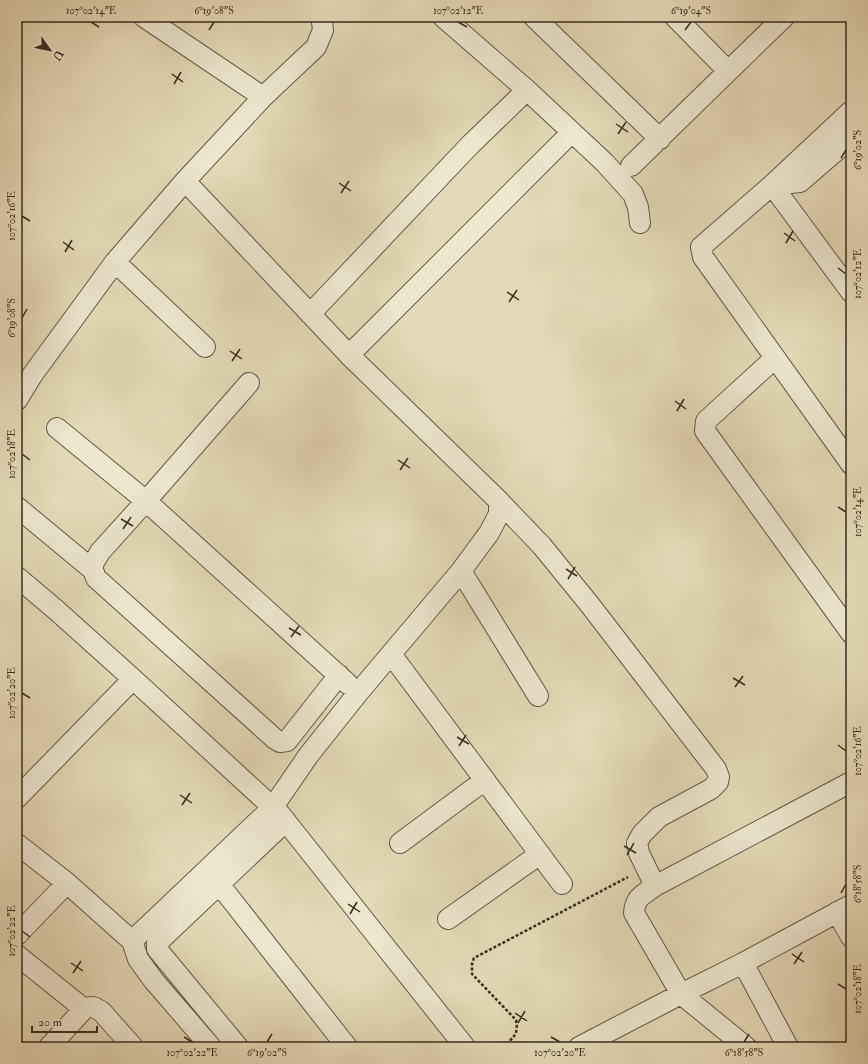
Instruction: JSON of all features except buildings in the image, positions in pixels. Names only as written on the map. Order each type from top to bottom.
[{"type":"street","points":[[144,17],[263,97]]},
{"type":"street","points":[[17,400],[33,374],[115,262],[185,181],[263,97],[316,47],[323,30],[322,22],[324,17]]},
{"type":"street","points":[[443,17],[527,90],[605,163],[633,194],[638,208],[640,223]]},
{"type":"street","points":[[534,17],[660,139]]},
{"type":"street","points":[[675,17],[728,71]]},
{"type":"street","points":[[631,166],[784,17]]},
{"type":"street","points":[[310,314],[470,145],[527,90]]},
{"type":"street","points":[[851,112],[772,185],[701,247],[703,257],[851,464]]},
{"type":"street","points":[[349,355],[572,132]]},
{"type":"street","points":[[772,185],[800,182],[851,138]]},
{"type":"street","points":[[185,181],[349,355],[499,501],[542,546],[590,605],[716,769],[719,777],[718,782],[711,789],[659,817],[642,834],[637,844],[639,853],[655,886]]},
{"type":"street","points":[[772,185],[848,280]]},
{"type":"street","points":[[115,262],[205,347]]},
{"type":"street","points":[[775,358],[706,420],[705,431],[851,633]]},
{"type":"street","points":[[249,382],[100,552],[93,564],[93,570],[96,578],[280,742],[287,741],[339,675]]},
{"type":"street","points":[[57,428],[146,501],[358,693]]},
{"type":"street","points":[[238,1047],[157,949],[157,943],[161,937],[219,884],[280,814],[308,756],[358,693],[461,571],[489,532],[498,514],[499,501]]},
{"type":"street","points":[[17,507],[93,570]]},
{"type":"street","points":[[461,571],[538,696]]},
{"type":"street","points":[[17,577],[133,679],[280,814],[465,1047]]},
{"type":"street","points":[[391,654],[562,884]]},
{"type":"street","points":[[19,792],[133,679]]},
{"type":"street","points":[[400,843],[485,780]]},
{"type":"street","points":[[746,1047],[681,994],[634,913],[634,906],[638,899],[655,886],[849,788]]},
{"type":"street","points":[[132,941],[280,814]]},
{"type":"street","points":[[17,844],[68,882],[132,941],[138,959],[211,1047]]},
{"type":"street","points":[[448,919],[540,854]]},
{"type":"street","points":[[17,935],[68,882]]},
{"type":"street","points":[[219,884],[347,1047]]},
{"type":"street","points":[[591,1044],[681,994],[743,963],[844,908],[851,937]]},
{"type":"street","points":[[17,955],[84,1009]]},
{"type":"street","points":[[743,963],[788,1047]]},
{"type":"street","points":[[49,1047],[84,1009],[89,1007],[95,1007],[102,1012],[134,1047]]},
{"type":"path","points":[[502,1047],[514,1037],[518,1029],[516,1020],[472,974],[472,964],[474,958],[647,868]]}]
